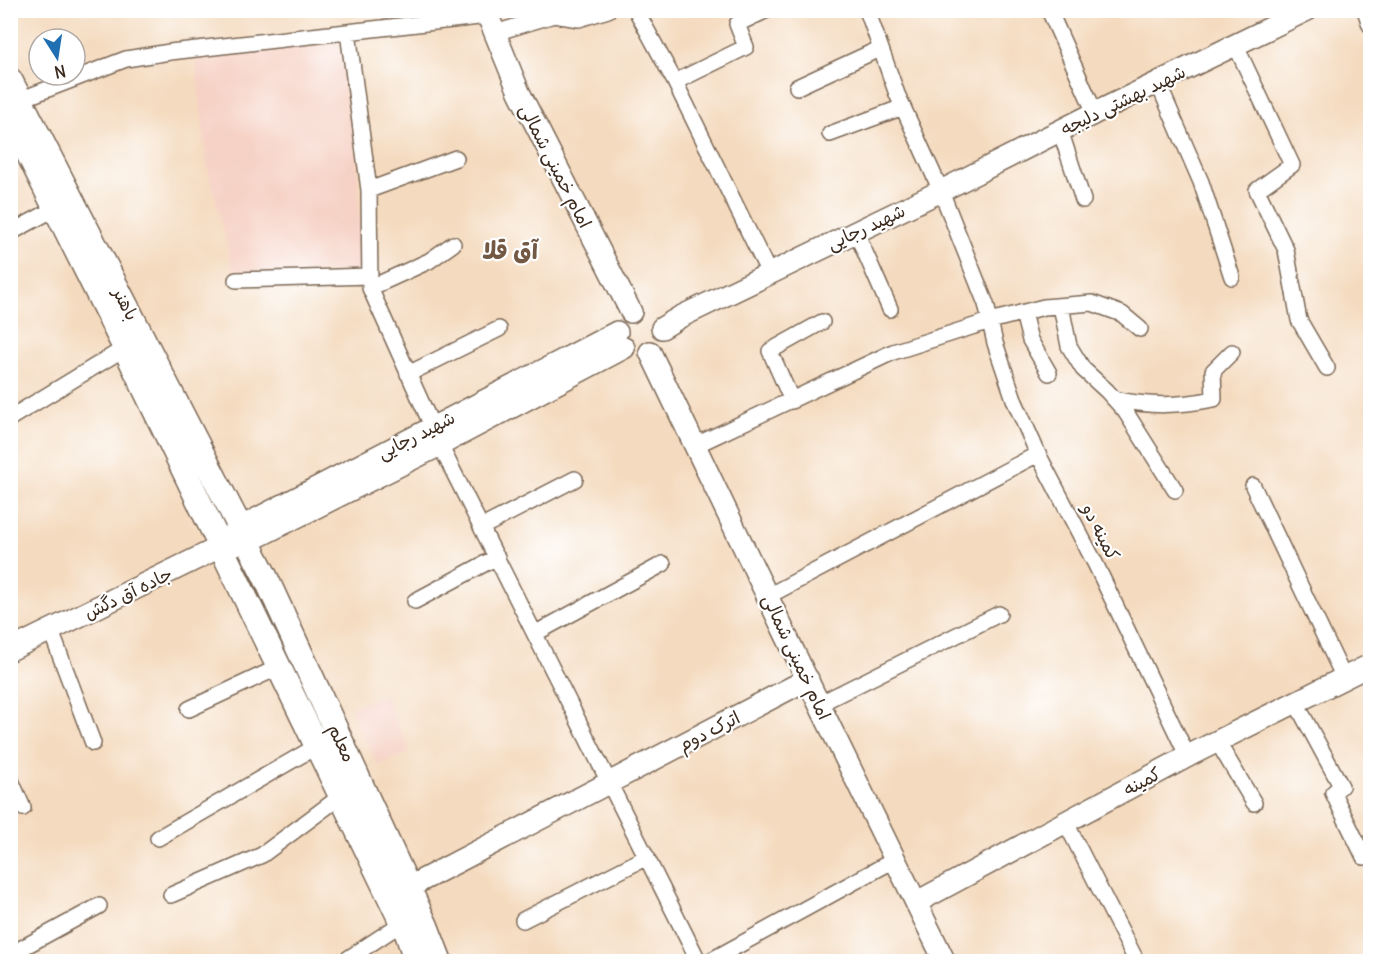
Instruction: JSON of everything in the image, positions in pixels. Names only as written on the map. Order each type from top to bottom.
[{"type":"main road","name":"شهید بهشتی دلیجه","points":[[941,191],[1060,130],[1307,10]]},
{"type":"main road","name":"امام خمینی شمالی","points":[[492,25],[519,92],[631,312]]},
{"type":"main road","name":"باهنر","points":[[14,99],[56,208],[220,547]]},
{"type":"main road","name":"باهنر","points":[[14,99],[243,535]]},
{"type":"main road","name":"شهید رجایی","points":[[662,328],[769,273],[941,191]]},
{"type":"main road","points":[[647,311],[654,315],[662,328],[660,342],[650,352],[641,355],[632,353],[621,340],[619,324],[631,312],[647,311]]},
{"type":"main road","name":"شهید رجایی","points":[[220,547],[621,340]]},
{"type":"main road","name":"امام خمینی شمالی","points":[[650,352],[945,962]]},
{"type":"main road","name":"معلم","points":[[243,535],[408,887],[417,962]]},
{"type":"main road","name":"معلم","points":[[220,547],[341,796],[412,927],[440,962]]},
{"type":"main road","name":"جاده آق دگش","points":[[10,650],[220,547]]},
{"type":"main road","name":"کمینه","points":[[917,902],[1217,741],[1371,665]]},
{"type":"main road","name":"اترک دوم","points":[[408,887],[808,679]]},
{"type":"street","points":[[14,99],[126,59],[348,32],[492,25],[554,15],[579,19],[608,10]]},
{"type":"street","points":[[636,10],[675,82],[769,273]]},
{"type":"street","points":[[675,82],[746,47],[737,24],[766,10]]},
{"type":"street","name":"کمینه دو","points":[[867,10],[879,49],[941,191],[986,304],[994,343],[1015,402],[1038,454],[1096,565],[1188,757]]},
{"type":"street","points":[[1048,10],[1095,113]]},
{"type":"street","points":[[1365,10],[1371,25]]},
{"type":"street","points":[[348,32],[369,190],[369,282],[436,436],[699,962]]},
{"type":"street","points":[[1236,46],[1292,165],[1257,190],[1286,250],[1299,320],[1327,368]]},
{"type":"street","points":[[797,87],[879,49]]},
{"type":"street","points":[[1158,83],[1201,182],[1232,277]]},
{"type":"street","points":[[830,134],[903,107]]},
{"type":"street","points":[[1060,130],[1083,200]]},
{"type":"street","points":[[369,190],[456,158]]},
{"type":"street","points":[[10,233],[56,208]]},
{"type":"street","points":[[856,232],[890,309]]},
{"type":"street","points":[[236,280],[369,282],[429,261],[453,244]]},
{"type":"street","points":[[696,445],[893,352],[990,321],[1044,307],[1092,303],[1122,314],[1140,329]]},
{"type":"street","points":[[1061,306],[1070,346],[1083,369],[1125,411],[1175,490]]},
{"type":"street","points":[[1023,313],[1030,340],[1049,373]]},
{"type":"street","points":[[792,401],[770,351],[822,322]]},
{"type":"street","points":[[408,374],[499,329]]},
{"type":"street","points":[[10,418],[125,348]]},
{"type":"street","points":[[1114,399],[1136,404],[1178,406],[1214,399],[1213,371],[1232,352]]},
{"type":"street","points":[[768,596],[1038,454]]},
{"type":"street","points":[[482,527],[575,479]]},
{"type":"street","points":[[1253,486],[1344,678]]},
{"type":"street","points":[[415,601],[497,557]]},
{"type":"street","points":[[536,633],[663,564]]},
{"type":"street","points":[[819,704],[999,614]]},
{"type":"street","points":[[51,631],[93,743]]},
{"type":"street","points":[[189,709],[279,667]]},
{"type":"street","points":[[1296,703],[1341,786],[1334,793],[1364,857]]},
{"type":"street","points":[[1217,741],[1254,804]]},
{"type":"street","points":[[158,838],[317,746]]},
{"type":"street","points":[[10,778],[23,808]]},
{"type":"street","points":[[171,895],[262,855],[341,796]]},
{"type":"street","points":[[1066,824],[1137,962]]},
{"type":"street","points":[[523,920],[647,857]]},
{"type":"street","points":[[708,962],[896,859]]},
{"type":"street","points":[[13,956],[99,906]]},
{"type":"street","points":[[343,962],[412,927]]},
{"type":"shaded area","points":[[344,39],[356,148],[363,271],[234,275],[207,164],[195,56]]},
{"type":"shaded area","points":[[385,694],[410,752],[378,766],[350,708]]},
{"type":"district","name":"آق قلا","points":[[510,250]]}]
